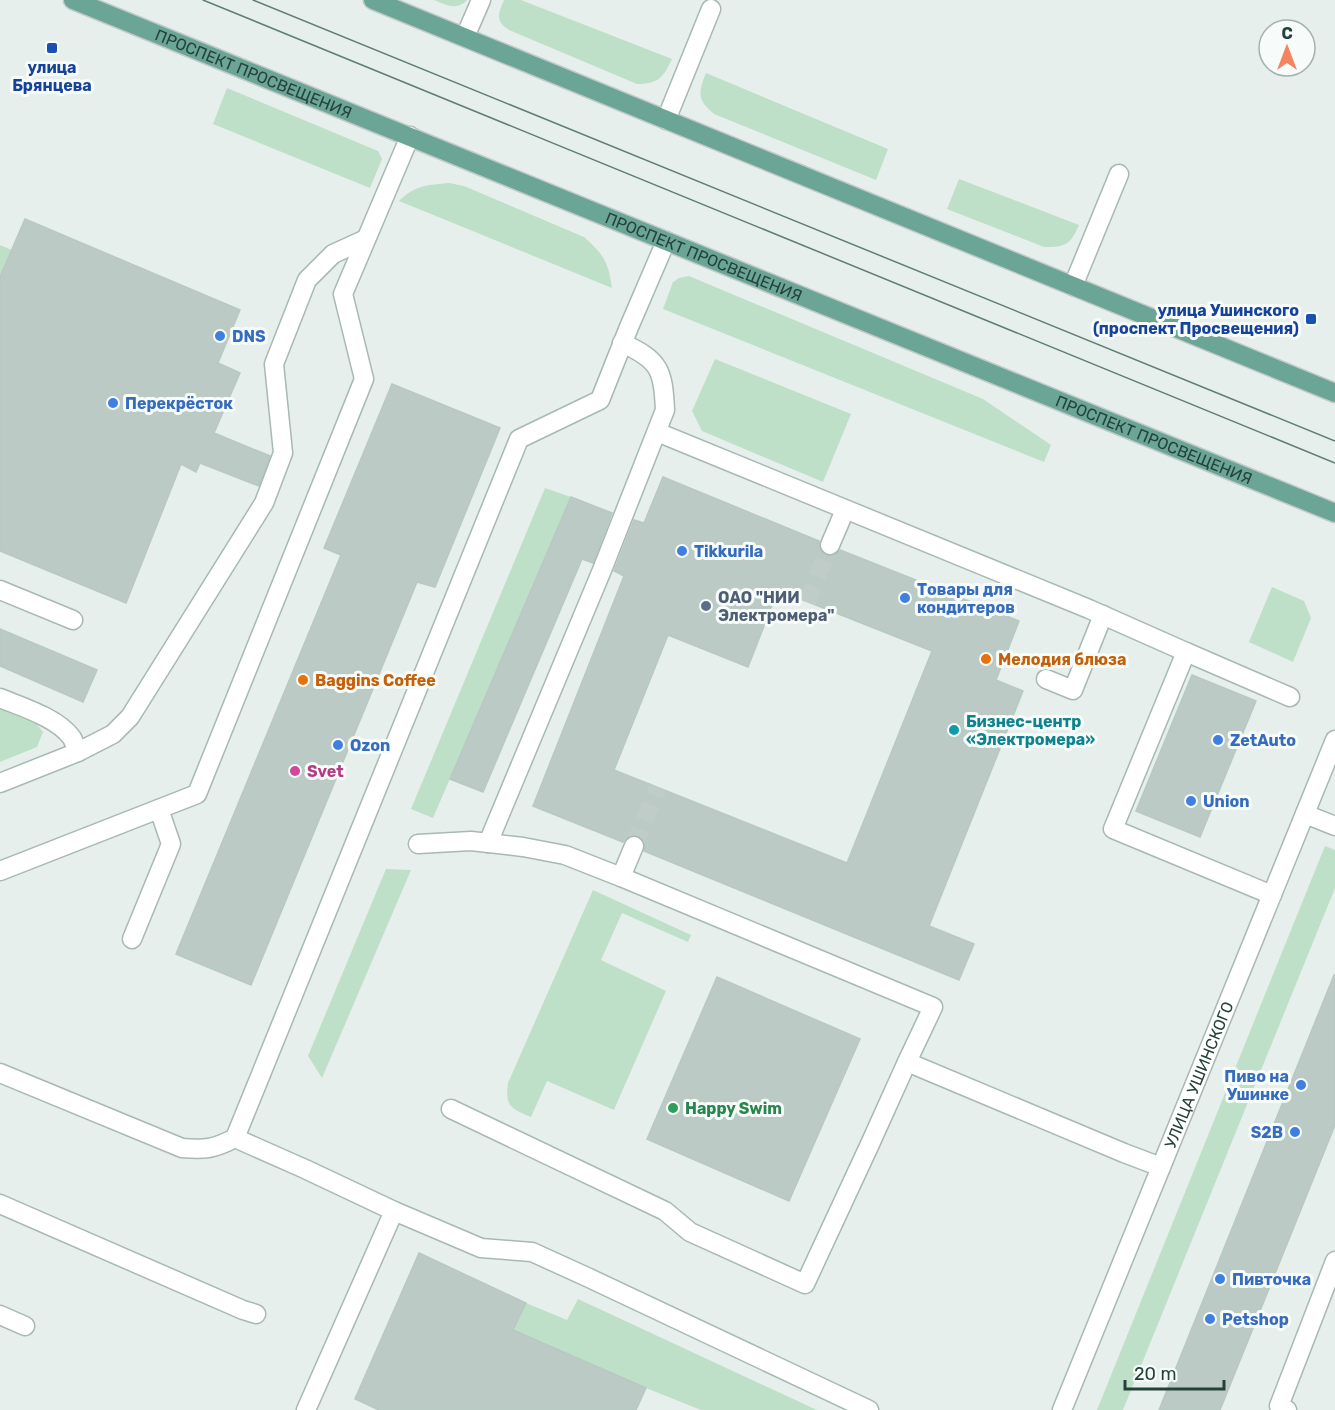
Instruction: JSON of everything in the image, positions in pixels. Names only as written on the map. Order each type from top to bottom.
[{"type":"main road","name":"ПРОСПЕКТ ПРОСВЕЩЕНИЯ","points":[[73,0],[1335,513]]},
{"type":"main road","points":[[373,0],[1335,393]]},
{"type":"street","points":[[465,37],[482,0]]},
{"type":"street","points":[[666,120],[711,9]]},
{"type":"street","points":[[0,871],[197,794],[364,379],[343,294],[410,136]]},
{"type":"street","points":[[1073,286],[1119,174]]},
{"type":"street","points":[[0,783],[78,752],[112,734],[130,717],[264,503],[283,453],[274,364],[308,280],[333,254],[366,239]]},
{"type":"street","points":[[0,1073],[182,1148],[204,1149],[221,1145],[235,1138],[519,439],[600,400],[666,241]]},
{"type":"street","points":[[488,843],[602,570],[665,410],[664,387],[657,366],[643,352],[622,343]]},
{"type":"street","points":[[657,432],[1104,615],[1290,697]]},
{"type":"street","points":[[830,545],[845,510]]},
{"type":"street","points":[[0,590],[73,620]]},
{"type":"street","points":[[1046,679],[1073,690],[1104,615]]},
{"type":"street","points":[[1186,652],[1113,829],[1272,895]]},
{"type":"street","points":[[0,698],[57,724],[71,737],[78,752]]},
{"type":"street","name":"УЛИЦА УШИНСКОГО","points":[[1062,1410],[1335,740]]},
{"type":"street","points":[[132,939],[171,844],[159,809]]},
{"type":"street","points":[[1305,814],[1335,826]]},
{"type":"street","points":[[418,844],[471,841],[565,855],[933,1007],[805,1284],[690,1232],[665,1211],[451,1109]]},
{"type":"street","points":[[621,877],[634,846]]},
{"type":"street","points":[[907,1062],[1161,1167]]},
{"type":"street","points":[[235,1138],[481,1248],[532,1252],[869,1410]]},
{"type":"street","points":[[0,1204],[256,1314]]},
{"type":"street","points":[[306,1410],[394,1211]]},
{"type":"street","points":[[1287,1410],[1279,1406],[1335,1261]]},
{"type":"street","points":[[0,1315],[26,1326]]},
{"type":"green space","points":[[434,0],[467,0],[455,6]]},
{"type":"green space","points":[[504,0],[521,0],[672,59],[659,79],[650,83],[637,84],[509,30],[501,23],[499,17]]},
{"type":"green space","points":[[706,73],[888,149],[876,180],[714,114],[704,104],[701,96],[701,86]]},
{"type":"green space","points":[[227,88],[378,151],[382,159],[370,188],[213,124]]},
{"type":"green space","points":[[959,179],[1079,225],[1073,237],[1066,244],[1044,247],[947,209]]},
{"type":"green space","points":[[449,183],[464,186],[584,237],[604,259],[612,288],[399,201],[416,189]]},
{"type":"green space","points":[[0,245],[12,250],[0,277]]},
{"type":"green space","points":[[689,276],[983,399],[1051,445],[1044,462],[663,309],[673,282]]},
{"type":"green space","points":[[715,359],[851,414],[823,482],[702,431],[692,411]]},
{"type":"green space","points":[[545,488],[571,497],[433,818],[411,809]]},
{"type":"green space","points":[[1272,587],[1304,601],[1311,618],[1293,662],[1249,642]]},
{"type":"green space","points":[[0,708],[35,722],[43,732],[37,747],[0,762]]},
{"type":"green space","points":[[1325,846],[1335,850],[1335,888],[1123,1410],[1097,1410]]},
{"type":"green space","points":[[386,869],[411,870],[322,1078],[308,1056]]},
{"type":"green space","points":[[593,890],[691,935],[688,942],[622,913],[601,960],[666,991],[614,1110],[547,1081],[531,1117],[510,1105],[507,1097],[508,1083]]},
{"type":"green space","points":[[578,1299],[817,1410],[701,1410],[541,1342],[491,1379],[526,1303],[567,1320]]},
{"type":"building","name":"Перекрёсток","points":[[25,219],[240,310],[218,363],[240,373],[214,433],[270,456],[259,486],[200,463],[196,472],[181,464],[126,603],[0,551],[0,277]]},
{"type":"building","name":"Svet","points":[[392,384],[500,428],[435,587],[417,582],[251,985],[176,954],[341,555],[324,548]]},
{"type":"building","name":"Бизнес-центр «Электромера»","points":[[663,477],[819,541],[821,551],[826,555],[831,556],[840,550],[1019,621],[996,680],[1023,691],[929,926],[974,944],[959,980],[644,851],[645,845],[638,835],[628,837],[623,842],[533,806],[624,576],[614,571],[634,520],[644,523]],"holes":[[[778,590],[932,651],[847,863],[614,770],[668,635],[748,667]]]},
{"type":"building","points":[[571,497],[612,513],[593,563],[582,559],[483,792],[450,779]]},
{"type":"building","points":[[0,629],[97,670],[83,702],[0,666]]},
{"type":"building","points":[[1192,675],[1256,701],[1200,837],[1136,811]]},
{"type":"building","points":[[1334,975],[1335,1125],[1220,1410],[1159,1410]]},
{"type":"building","points":[[717,977],[860,1039],[789,1201],[647,1139]]},
{"type":"building","points":[[419,1253],[526,1303],[513,1330],[646,1388],[636,1410],[379,1410],[355,1399]]},
{"type":"tunnel","points":[[807,602],[830,545]]},
{"type":"tunnel","points":[[634,846],[658,787]]},
{"type":"tram line","points":[[203,0],[1335,463]]},
{"type":"tram line","points":[[253,0],[1335,441]]},
{"type":"place","name":"улица Брянцева","points":[[52,48]]},
{"type":"place","name":"улица Ушинского (проспект Просвещения)","points":[[1311,319]]},
{"type":"place","name":"DNS","points":[[220,336]]},
{"type":"place","name":"Перекрёсток","points":[[113,403]]},
{"type":"place","name":"Tikkurila","points":[[682,551]]},
{"type":"place","name":"Товары для кондитеров","points":[[905,598]]},
{"type":"place","name":"ОАО \"НИИ Электромера\"","points":[[706,606]]},
{"type":"place","name":"Мелодия блюза","points":[[986,659]]},
{"type":"place","name":"Baggins Coffee","points":[[303,680]]},
{"type":"place","name":"Бизнес-центр «Электромера»","points":[[954,730]]},
{"type":"place","name":"ZetAuto","points":[[1218,740]]},
{"type":"place","name":"Ozon","points":[[338,745]]},
{"type":"place","name":"Svet","points":[[295,771]]},
{"type":"place","name":"Union","points":[[1191,801]]},
{"type":"place","name":"Пиво на Ушинке","points":[[1301,1085]]},
{"type":"place","name":"Happy Swim","points":[[673,1108]]},
{"type":"place","name":"S2B","points":[[1295,1132]]},
{"type":"place","name":"Пивточка","points":[[1220,1279]]},
{"type":"place","name":"Petshop","points":[[1210,1319]]}]
